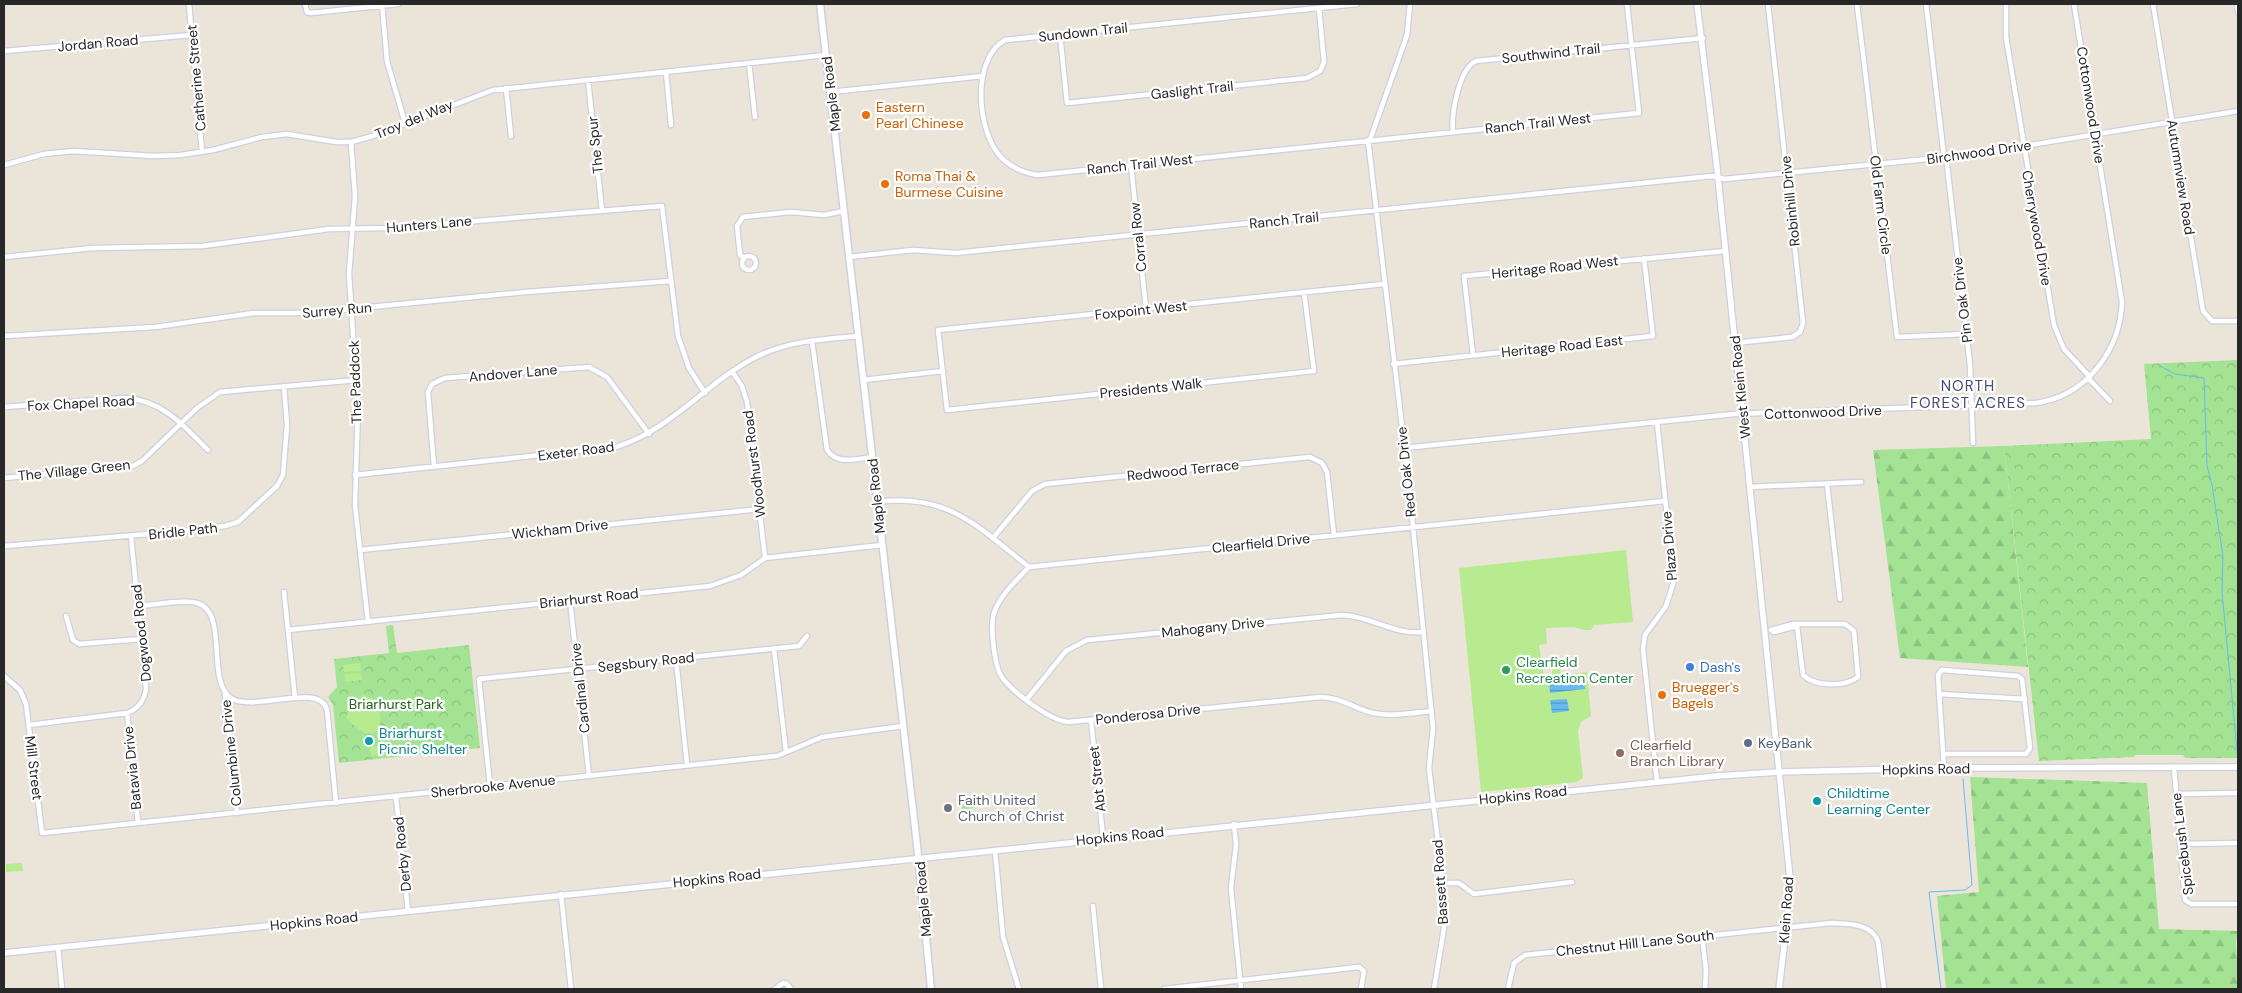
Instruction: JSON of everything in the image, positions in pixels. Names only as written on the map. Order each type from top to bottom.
[{"type":"main road","name":"Maple Road","points":[[820,4],[932,989]]},
{"type":"street","name":"Catherine Street","points":[[189,4],[202,152]]},
{"type":"street","points":[[305,4],[307,12],[311,13],[398,4]]},
{"type":"street","name":"Sundown Trail","points":[[983,76],[988,56],[995,47],[1006,40],[1357,4]]},
{"type":"street","name":"Red Oak Drive","points":[[1410,4],[1407,35],[1369,140],[1433,728],[1429,768],[1434,804]]},
{"type":"street","points":[[1627,4],[1632,45]]},
{"type":"street","name":"West Klein Road","points":[[1698,4],[1726,251],[1749,487],[1768,631],[1779,772]]},
{"type":"street","name":"Robinhill Drive","points":[[1735,344],[1792,337],[1802,328],[1768,4]]},
{"type":"street","name":"Old Farm Circle","points":[[1857,4],[1897,338],[1966,334]]},
{"type":"street","name":"Pin Oak Drive","points":[[1926,4],[1966,334],[1973,443]]},
{"type":"street","name":"Cherrywood Drive","points":[[2006,4],[2006,37],[2056,333],[2070,358],[2110,401]]},
{"type":"street","name":"Cottonwood Drive","points":[[1404,448],[1743,414],[2044,402],[2074,389],[2089,378],[2104,360],[2114,341],[2120,321],[2122,302],[2074,4]]},
{"type":"street","name":"Autumnview Road","points":[[2153,4],[2203,311],[2208,318],[2216,322],[2238,321]]},
{"type":"street","points":[[2237,4],[2238,12]]},
{"type":"street","points":[[382,5],[387,61],[405,123]]},
{"type":"street","name":"Gaslight Trail","points":[[1060,34],[1067,103],[1307,78],[1317,74],[1324,62],[1319,8]]},
{"type":"street","name":"Jordan Road","points":[[4,51],[192,35]]},
{"type":"street","name":"Southwind Trail","points":[[1453,132],[1453,109],[1468,68],[1473,63],[1482,60],[1702,38]]},
{"type":"street","name":"Ranch Trail West","points":[[983,76],[983,112],[988,136],[1000,156],[1013,167],[1038,175],[1639,113],[1632,45]]},
{"type":"street","name":"Troy del Way","points":[[4,165],[44,154],[73,151],[154,156],[202,152],[280,134],[302,135],[336,142],[351,142],[405,123],[484,91],[826,56]]},
{"type":"street","points":[[749,63],[755,117]]},
{"type":"street","points":[[666,72],[671,125]]},
{"type":"street","points":[[830,92],[983,76]]},
{"type":"street","name":"The Spur","points":[[588,80],[602,211]]},
{"type":"street","points":[[506,88],[511,136]]},
{"type":"street","name":"Birchwood Drive","points":[[1718,178],[1876,164],[2024,146],[2238,111]]},
{"type":"street","name":"The Paddock","points":[[351,142],[355,196],[349,274],[357,380],[358,422],[355,505],[368,622]]},
{"type":"street","name":"Corral Row","points":[[1131,165],[1146,309]]},
{"type":"street","name":"Ranch Trail","points":[[849,257],[913,250],[955,254],[1712,176],[1718,178]]},
{"type":"street","name":"Hunters Lane","points":[[4,257],[93,248],[203,246],[329,229],[388,228],[662,206],[680,347],[689,368],[705,393]]},
{"type":"street","points":[[744,258],[740,255],[737,226],[743,217],[791,212],[824,215],[844,211]]},
{"type":"street","name":"Heritage Road West","points":[[1473,355],[1464,276],[1726,251]]},
{"type":"street","name":"Heritage Road East","points":[[1393,364],[1652,336],[1644,258]]},
{"type":"street","name":"Surrey Run","points":[[4,336],[155,327],[254,313],[308,313],[526,292],[671,281]]},
{"type":"street","name":"Foxpoint West","points":[[943,371],[938,330],[1384,284]]},
{"type":"street","name":"Presidents Walk","points":[[943,371],[947,410],[1314,371],[1304,292]]},
{"type":"street","name":"Exeter Road","points":[[355,475],[605,448],[626,444],[649,434],[733,373],[765,353],[792,344],[858,336]]},
{"type":"street","points":[[812,341],[827,450],[841,460],[872,457]]},
{"type":"street","name":"Andover Lane","points":[[434,467],[428,392],[436,381],[445,378],[590,367],[605,376],[649,434]]},
{"type":"street","points":[[863,380],[943,371]]},
{"type":"street","name":"Woodhurst Road","points":[[733,373],[742,386],[747,402],[765,558]]},
{"type":"street","name":"The Village Green","points":[[4,478],[133,466],[142,460],[206,401],[220,392],[357,380]]},
{"type":"street","name":"Bridle Path","points":[[4,546],[131,536],[232,524],[243,518],[281,480],[285,466],[287,426],[284,386]]},
{"type":"street","name":"Fox Chapel Road","points":[[4,407],[134,399],[158,406],[181,423],[208,450]]},
{"type":"street","name":"Plaza Drive","points":[[1656,422],[1674,581],[1666,606],[1645,635],[1643,649],[1657,782]]},
{"type":"street","name":"Redwood Terrace","points":[[993,538],[1032,491],[1046,484],[1310,457],[1322,463],[1327,472],[1334,535]]},
{"type":"street","points":[[1749,487],[1861,482]]},
{"type":"street","points":[[1827,484],[1840,599]]},
{"type":"street","points":[[877,502],[913,500],[938,505],[964,517],[1029,566]]},
{"type":"street","name":"Clearfield Drive","points":[[1029,566],[1665,501]]},
{"type":"street","name":"Wickham Drive","points":[[360,550],[760,509]]},
{"type":"street","name":"Dogwood Road","points":[[127,713],[141,704],[145,694],[142,639],[131,536]]},
{"type":"street","name":"Briarhurst Road","points":[[288,630],[719,584],[741,575],[765,558],[882,545]]},
{"type":"street","name":"Ponderosa Drive","points":[[1029,566],[998,603],[992,623],[1000,672],[1006,682],[1026,699],[1048,716],[1060,721],[1091,720],[1321,697],[1346,701],[1377,714],[1391,715],[1431,711]]},
{"type":"street","points":[[284,592],[295,698]]},
{"type":"street","name":"Cardinal Drive","points":[[570,600],[589,776]]},
{"type":"street","name":"Columbine Drive","points":[[138,606],[191,602],[205,608],[214,622],[220,683],[225,692],[238,813]]},
{"type":"street","name":"Mahogany Drive","points":[[1026,699],[1066,651],[1087,640],[1342,615],[1358,616],[1399,631],[1423,632]]},
{"type":"street","points":[[66,616],[67,627],[73,640],[79,644],[142,639]]},
{"type":"street","points":[[1768,631],[1780,627],[1797,626],[1846,624],[1854,631],[1858,676],[1849,683],[1811,682],[1803,676],[1797,626]]},
{"type":"street","name":"Segsbury Road","points":[[490,786],[479,679],[800,646],[808,636]]},
{"type":"street","points":[[774,649],[786,752]]},
{"type":"street","points":[[676,659],[687,765]]},
{"type":"street","points":[[1943,754],[2026,754],[2029,752],[2022,679],[2018,676],[1942,670],[1938,675],[1939,694],[1943,754],[1944,768]]},
{"type":"street","name":"Mill Street","points":[[4,676],[14,683],[24,697],[42,833],[79,829]]},
{"type":"street","points":[[225,692],[233,700],[245,702],[317,698],[326,706],[336,802]]},
{"type":"street","points":[[1939,694],[2025,699]]},
{"type":"street","points":[[29,725],[127,713]]},
{"type":"street","name":"Batavia Drive","points":[[127,713],[138,823]]},
{"type":"street","name":"Abt Street","points":[[1091,720],[1103,837]]},
{"type":"street","name":"Sherbrooke Avenue","points":[[79,829],[777,756],[822,738],[903,726]]},
{"type":"street","name":"Spicebush Lane","points":[[2174,767],[2186,900],[2192,904],[2238,904]]},
{"type":"street","name":"Hopkins Road","points":[[4,953],[995,850],[1103,837],[1657,782],[1779,772],[1944,768],[2238,767]]},
{"type":"street","name":"Klein Road","points":[[1779,772],[1791,888],[1779,989]]},
{"type":"street","points":[[2176,794],[2238,793]]},
{"type":"street","name":"Derby Road","points":[[396,797],[408,911]]},
{"type":"street","name":"Bassett Road","points":[[1434,804],[1443,883],[1445,922],[1434,989]]},
{"type":"street","points":[[1234,824],[1236,845],[1231,888],[1241,989]]},
{"type":"street","points":[[2180,844],[2238,843]]},
{"type":"street","points":[[995,850],[1003,937],[1019,989]]},
{"type":"street","points":[[1443,883],[1459,883],[1474,894],[1572,882]]},
{"type":"street","points":[[561,894],[571,989]]},
{"type":"street","points":[[1092,906],[1102,989]]},
{"type":"street","name":"Chestnut Hill Lane South","points":[[1508,989],[1512,967],[1516,960],[1525,955],[1786,927],[1842,924],[1872,931],[1878,941],[1884,989]]},
{"type":"street","points":[[1702,936],[1706,970],[1705,989]]},
{"type":"street","points":[[58,947],[62,989]]},
{"type":"street","points":[[1164,989],[1359,967],[1364,972],[1361,989]]},
{"type":"street","points":[[775,989],[783,983],[787,984],[791,989]]},
{"type":"green space","points":[[2238,360],[2238,758],[2185,758],[2183,755],[2135,755],[2134,757],[2039,761],[2004,446],[2151,439],[2144,364]]},
{"type":"green space","points":[[2004,446],[2028,667],[1900,658],[1873,450]]},
{"type":"green space","name":"Clearfield Recreation Center","points":[[1626,550],[1633,622],[1594,625],[1591,630],[1574,627],[1546,628],[1547,644],[1539,645],[1544,676],[1552,676],[1552,668],[1560,667],[1561,675],[1587,672],[1591,716],[1581,722],[1578,731],[1583,778],[1576,782],[1481,792],[1459,568]]},
{"type":"green space","name":"Briarhurst Park","points":[[393,625],[397,653],[469,645],[480,748],[339,763],[333,705],[328,697],[337,687],[334,659],[389,653],[386,626]]},
{"type":"green space","points":[[360,663],[361,671],[344,672],[343,665]]},
{"type":"green space","points":[[361,673],[362,680],[345,682],[344,674]]},
{"type":"green space","points":[[362,695],[374,699],[377,704],[380,722],[376,732],[363,732],[347,720],[346,716]]},
{"type":"green space","points":[[387,745],[388,754],[371,756],[370,747]]},
{"type":"green space","points":[[1970,777],[2147,783],[2159,929],[2238,931],[2236,942],[2238,989],[1946,989],[1937,896],[1979,892]]},
{"type":"green space","points":[[973,800],[975,808],[962,810],[961,801]]},
{"type":"green space","points":[[22,863],[23,871],[6,872],[6,864]]},
{"type":"water","points":[[1584,679],[1585,689],[1550,693],[1549,682]]},
{"type":"water","points":[[1567,699],[1569,711],[1552,713],[1550,700]]},
{"type":"waterway","points":[[2160,366],[2175,374],[2204,378],[2207,466],[2212,485],[2223,556],[2222,592],[2238,761]]},
{"type":"waterway","points":[[1941,989],[1929,892],[1965,890],[1972,885],[1963,779]]},
{"type":"place","name":"Eastern Pearl Chinese","points":[[866,115]]},
{"type":"place","name":"Roma Thai & Burmese Cuisine","points":[[885,184]]},
{"type":"place","name":"Dash's","points":[[1690,667]]},
{"type":"place","name":"Clearfield Recreation Center","points":[[1506,670]]},
{"type":"place","name":"Bruegger's Bagels","points":[[1662,695]]},
{"type":"place","name":"Briarhurst Picnic Shelter","points":[[369,741]]},
{"type":"place","name":"KeyBank","points":[[1748,743]]},
{"type":"place","name":"Clearfield Branch Library","points":[[1620,753]]},
{"type":"place","name":"Childtime Learning Center","points":[[1817,801]]},
{"type":"place","name":"Faith United Church of Christ","points":[[948,808]]},
{"type":"district","name":"NORTH FOREST ACRES","points":[[1968,394]]}]
